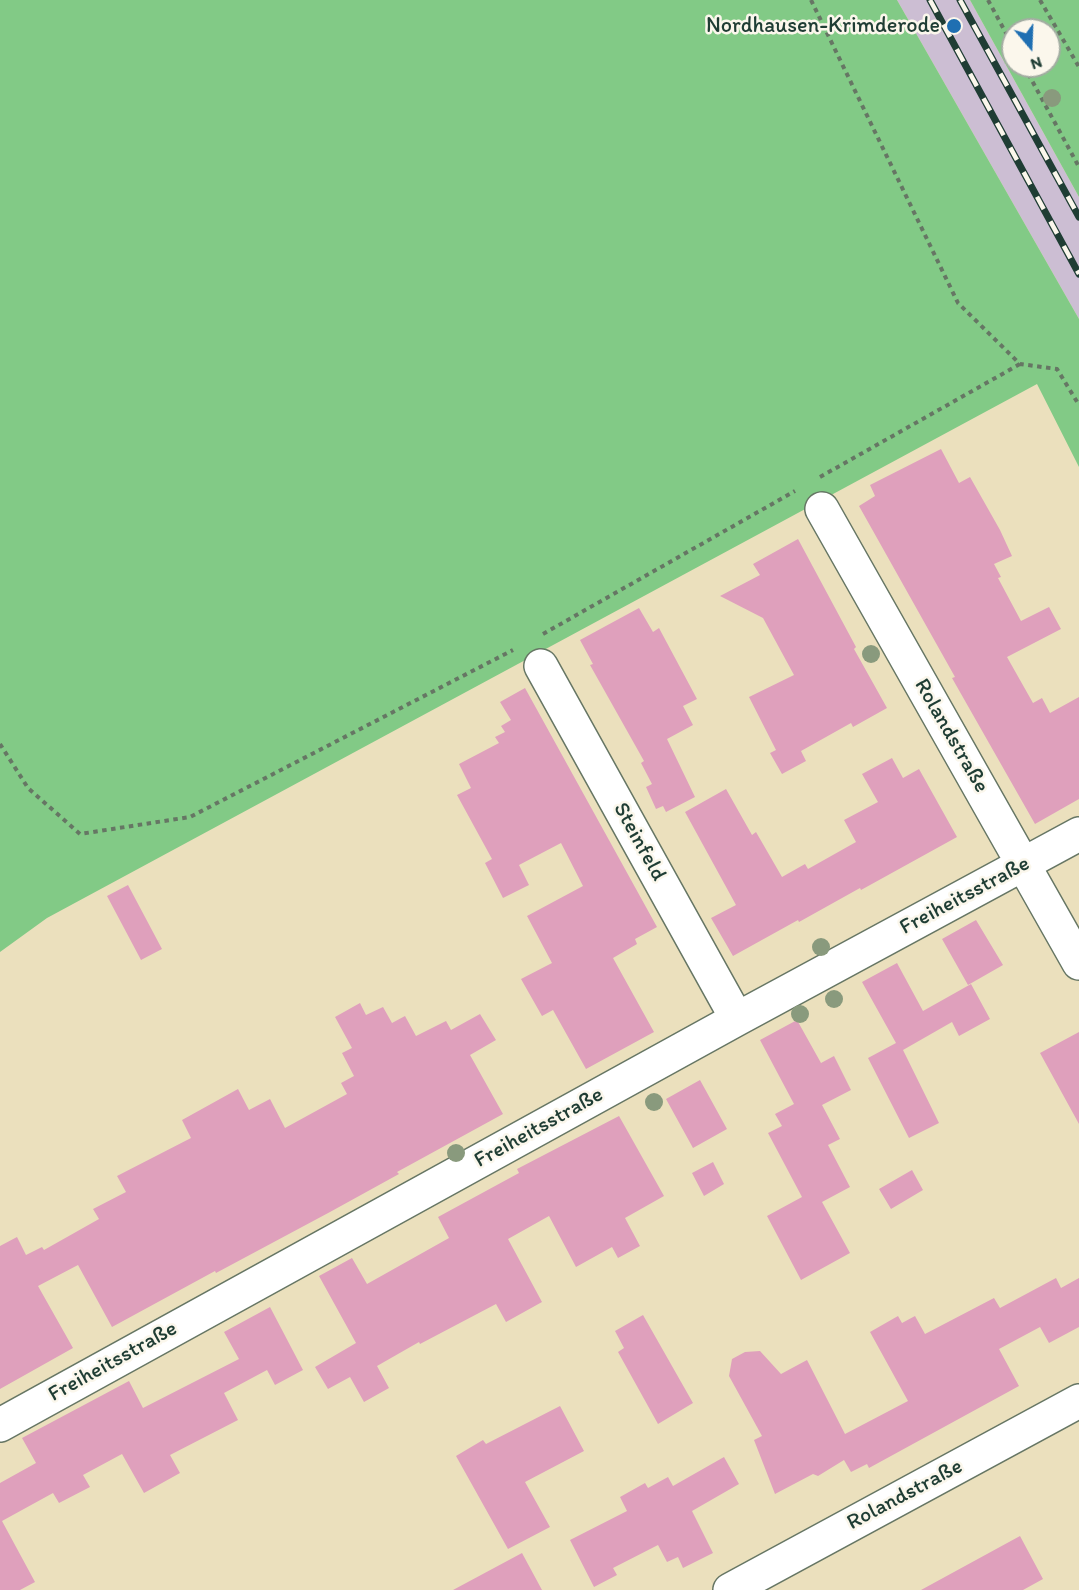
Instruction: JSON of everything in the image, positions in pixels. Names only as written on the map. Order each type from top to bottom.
[{"type":"street","name":"Rolandstraße","points":[[812,493],[1079,963]]},
{"type":"street","name":"Steinfeld","points":[[532,650],[737,1019]]},
{"type":"street","name":"Freiheitsstraße","points":[[0,1425],[737,1019],[1079,834]]},
{"type":"street","name":"Rolandstraße","points":[[730,1590],[1079,1401]]},
{"type":"path","points":[[810,0],[958,303],[1020,364],[1057,369],[1079,405]]},
{"type":"path","points":[[988,0],[1001,24]]},
{"type":"path","points":[[1040,0],[1079,67]]},
{"type":"path","points":[[1031,78],[1079,167]]},
{"type":"path","points":[[0,744],[28,788],[80,834],[190,817],[532,650],[812,493],[1020,364]]},
{"type":"shaded area","points":[[897,0],[970,0],[1001,56],[1001,78],[1013,78],[1079,197],[1079,319]]},
{"type":"green space","points":[[0,0],[897,0],[1079,319],[1079,467],[1037,384],[47,918],[0,952]]},
{"type":"green space","points":[[970,0],[1079,0],[1079,197],[1013,78],[1061,78],[1061,18],[1001,18],[1001,56]]},
{"type":"building","points":[[941,449],[959,483],[970,477],[1000,530],[1012,556],[994,564],[1001,577],[998,578],[1021,621],[1049,607],[1061,629],[1007,657],[1033,703],[1042,698],[1050,713],[1079,697],[1079,799],[1035,824],[952,678],[955,677],[859,506],[875,496],[870,485]]},
{"type":"building","points":[[798,539],[887,708],[853,727],[851,723],[801,751],[806,761],[782,774],[770,753],[776,750],[749,697],[794,675],[763,618],[720,596],[760,575],[753,564]]},
{"type":"building","points":[[639,608],[653,632],[659,628],[697,699],[683,706],[693,725],[667,739],[695,797],[666,812],[663,806],[656,809],[646,787],[652,784],[641,763],[644,761],[590,665],[593,664],[580,640]]},
{"type":"building","points":[[525,688],[657,927],[635,939],[637,944],[613,958],[654,1032],[586,1069],[553,1010],[542,1016],[521,979],[552,963],[527,916],[583,886],[561,843],[519,865],[529,885],[503,898],[485,863],[492,859],[457,795],[471,788],[459,764],[499,743],[495,737],[505,732],[501,726],[511,720],[500,702]]},
{"type":"building","points":[[892,758],[903,778],[919,769],[957,837],[733,956],[711,918],[736,905],[685,812],[726,789],[752,835],[756,832],[782,877],[805,864],[808,869],[856,842],[844,820],[878,802],[862,774]]},
{"type":"building","points":[[128,885],[162,949],[141,960],[107,896]]},
{"type":"building","points":[[976,920],[1003,965],[968,985],[942,939]]},
{"type":"building","points":[[897,963],[923,1011],[971,984],[990,1019],[959,1036],[952,1022],[903,1050],[939,1123],[909,1138],[868,1058],[896,1043],[862,982]]},
{"type":"building","points":[[360,1003],[366,1015],[383,1007],[392,1023],[405,1016],[416,1036],[446,1021],[451,1030],[480,1014],[496,1040],[470,1055],[503,1114],[330,1212],[112,1327],[78,1265],[38,1286],[73,1348],[0,1389],[0,1246],[17,1237],[26,1255],[42,1247],[44,1250],[99,1219],[93,1209],[126,1192],[117,1176],[191,1138],[182,1120],[238,1089],[249,1110],[270,1099],[285,1128],[347,1094],[341,1083],[354,1076],[342,1053],[352,1048],[335,1017]]},
{"type":"building","points":[[797,1020],[821,1063],[834,1056],[851,1090],[822,1105],[840,1139],[828,1145],[850,1187],[822,1202],[850,1253],[801,1280],[767,1216],[802,1197],[768,1133],[782,1126],[775,1114],[794,1104],[760,1040]]},
{"type":"building","points":[[1079,1032],[1079,1124],[1040,1053]]},
{"type":"building","points":[[700,1080],[727,1129],[693,1148],[666,1099]]},
{"type":"building","points":[[619,1116],[664,1196],[625,1218],[640,1246],[618,1258],[612,1247],[576,1267],[549,1216],[508,1239],[542,1302],[506,1322],[496,1304],[420,1344],[419,1342],[377,1366],[389,1388],[364,1402],[350,1377],[328,1389],[315,1367],[356,1343],[319,1276],[352,1258],[367,1284],[449,1238],[438,1217],[519,1173],[517,1169]]},
{"type":"building","points":[[713,1162],[724,1184],[704,1196],[692,1173]]},
{"type":"building","points":[[912,1170],[923,1190],[891,1209],[879,1189]]},
{"type":"building","points":[[1056,1278],[1061,1288],[1079,1278],[1079,1327],[1049,1343],[1040,1327],[999,1349],[1019,1386],[869,1468],[867,1464],[851,1472],[844,1460],[818,1476],[813,1474],[775,1494],[754,1440],[762,1436],[729,1376],[732,1359],[745,1352],[760,1351],[781,1374],[807,1360],[845,1434],[908,1401],[870,1332],[898,1316],[902,1323],[915,1316],[925,1334],[994,1298],[1000,1308]]},
{"type":"building","points":[[270,1307],[303,1370],[275,1385],[267,1370],[224,1393],[238,1420],[170,1455],[180,1473],[144,1493],[122,1454],[83,1475],[90,1487],[59,1503],[53,1493],[2,1521],[35,1582],[20,1590],[0,1590],[0,1483],[36,1463],[22,1438],[129,1381],[143,1408],[239,1359],[224,1332]]},
{"type":"building","points":[[643,1315],[693,1403],[658,1424],[618,1352],[624,1348],[615,1331]]},
{"type":"building","points":[[560,1406],[584,1451],[525,1482],[550,1527],[508,1549],[456,1456],[483,1440],[486,1444]]},
{"type":"building","points":[[724,1457],[739,1484],[692,1511],[713,1553],[683,1568],[678,1557],[667,1562],[658,1545],[613,1568],[617,1575],[594,1587],[570,1540],[627,1511],[620,1497],[645,1483],[648,1488],[668,1477],[673,1486]]},
{"type":"building","points":[[1020,1536],[1043,1579],[1023,1590],[921,1590]]},
{"type":"building","points":[[522,1553],[542,1590],[453,1590]]},
{"type":"railway","points":[[930,0],[1079,274]]},
{"type":"railway","points":[[960,0],[1079,217]]},
{"type":"place","name":"Nordhausen-Krimderode","points":[[954,26]]}]
